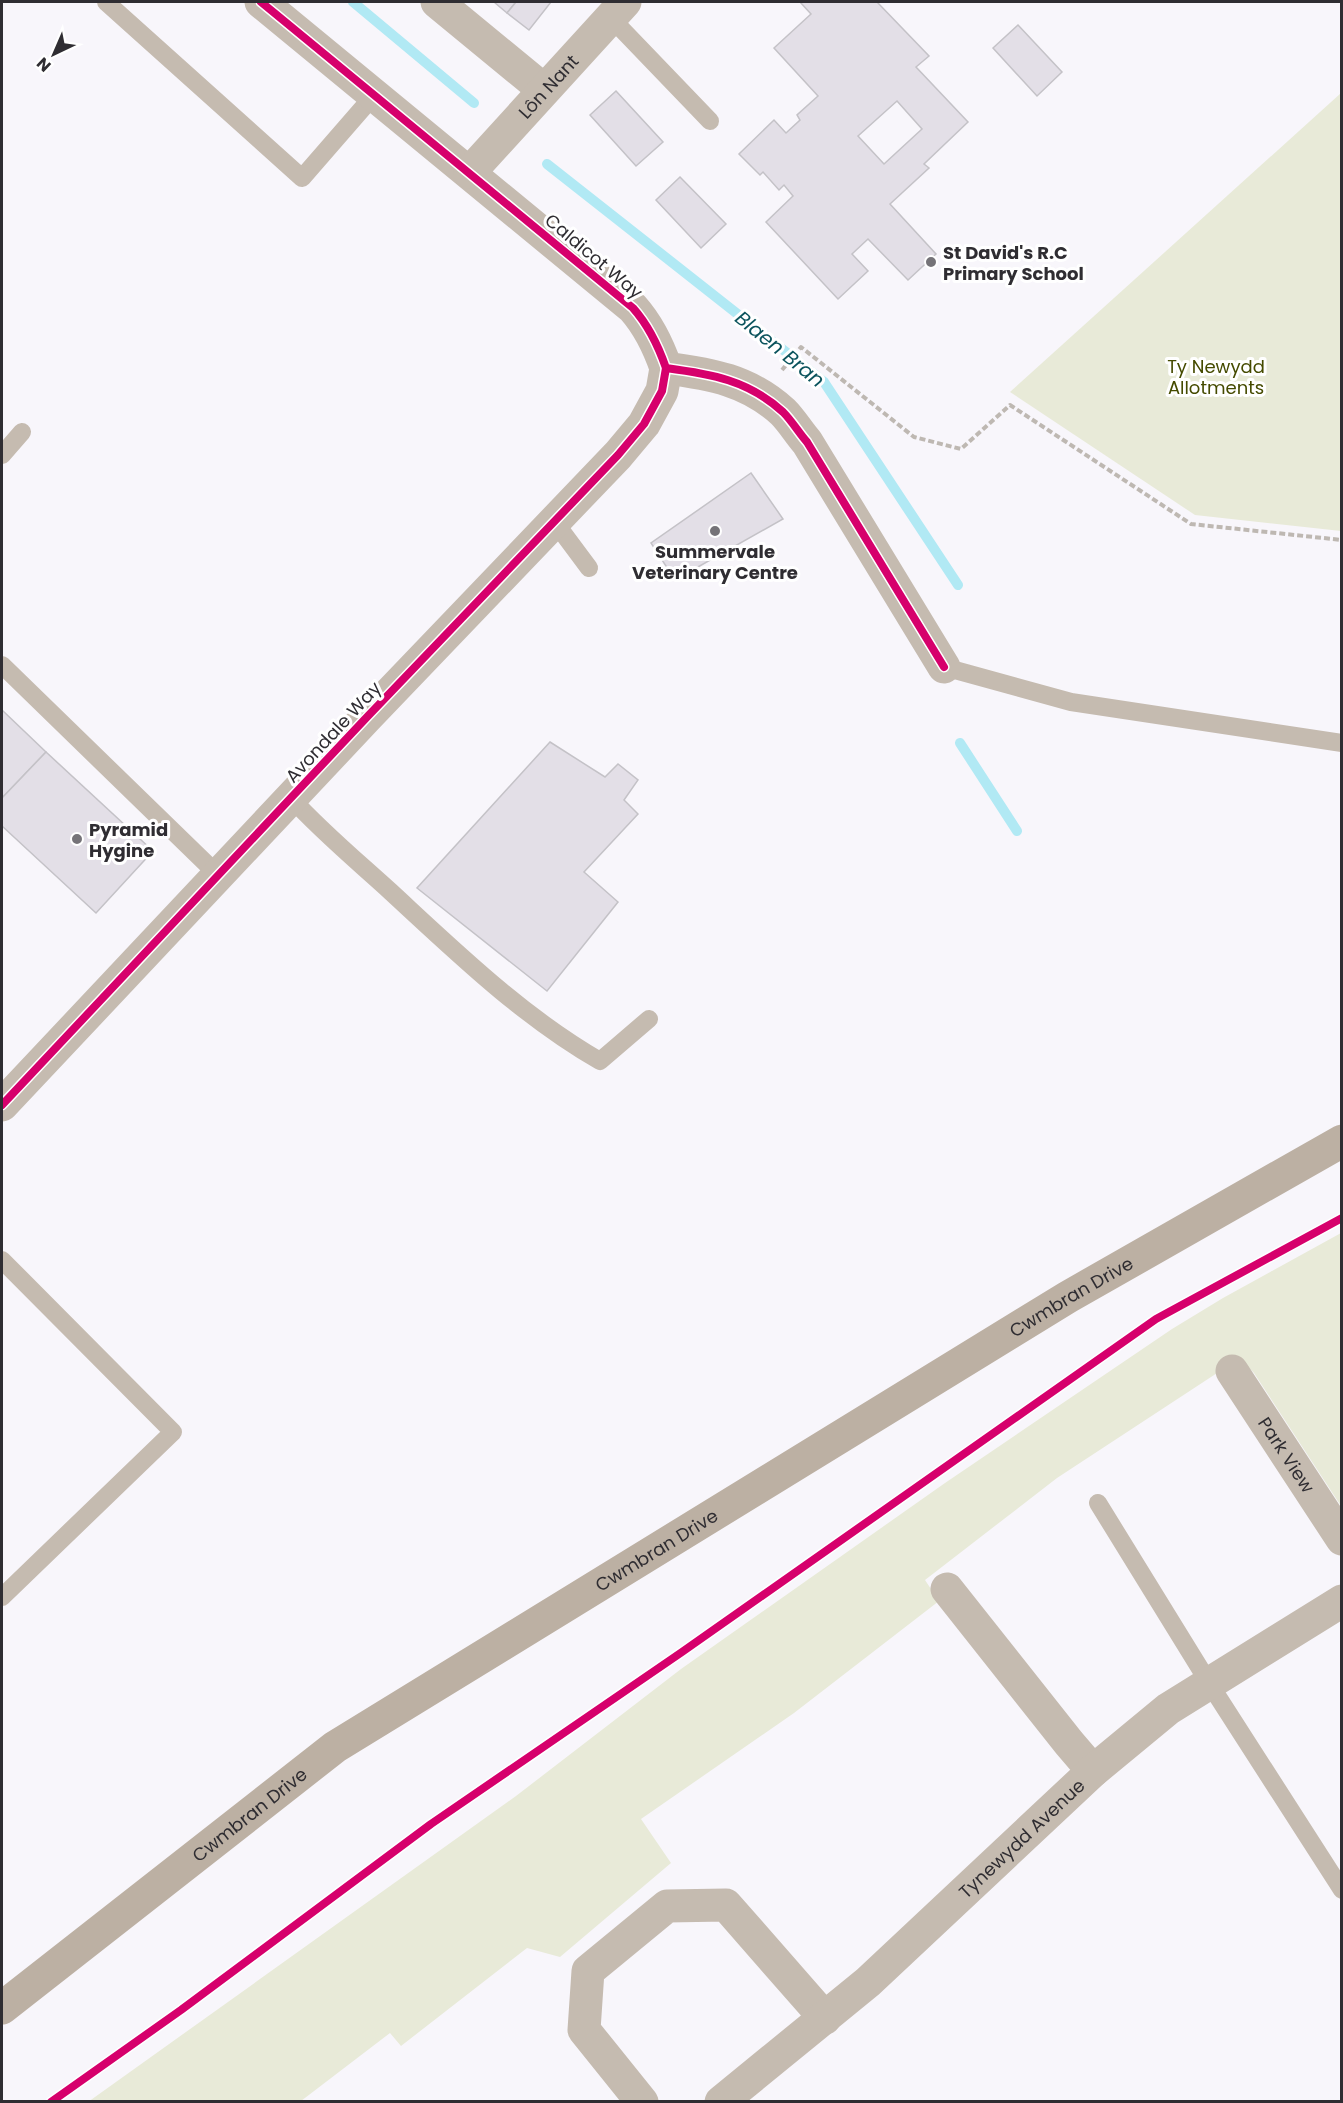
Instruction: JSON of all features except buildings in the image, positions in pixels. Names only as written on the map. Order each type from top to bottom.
[{"type":"main road","name":"Cwmbran Drive","points":[[2,2008],[335,1747],[1068,1297],[1341,1141]]},
{"type":"street","name":"Caldicot Way","points":[[261,2],[633,308],[647,324],[657,342],[666,368]]},
{"type":"street","points":[[437,2],[544,90]]},
{"type":"street","name":"Lôn Nant","points":[[470,172],[618,10]]},
{"type":"street","points":[[666,368],[732,380],[756,392],[784,413],[807,442],[944,667]]},
{"type":"street","name":"Avondale Way","points":[[2,1105],[618,455],[644,424],[662,391],[666,368]]},
{"type":"street","name":"Park View","points":[[1232,1371],[1341,1539]]},
{"type":"street","points":[[947,1589],[1093,1771]]},
{"type":"street","name":"Tynewydd Avenue","points":[[721,2102],[876,1974],[1093,1771],[1168,1708],[1341,1601]]},
{"type":"street","points":[[642,2102],[584,2030],[588,1971],[667,1906],[726,1905],[825,2018]]},
{"type":"lane","points":[[106,2],[302,178],[375,94]]},
{"type":"lane","points":[[618,10],[710,121]]},
{"type":"lane","points":[[2,455],[22,432]]},
{"type":"lane","points":[[554,521],[590,568]]},
{"type":"lane","points":[[2,665],[218,875]]},
{"type":"lane","points":[[944,667],[1071,702],[1341,743]]},
{"type":"lane","points":[[291,798],[316,826],[436,934],[570,1044],[600,1061],[649,1019]]},
{"type":"lane","points":[[2,1260],[173,1432],[2,1597]]},
{"type":"lane","points":[[1098,1503],[1341,1890]]},
{"type":"path","points":[[778,375],[801,347],[914,437],[961,449],[1010,405],[1191,524],[1341,540]]},
{"type":"green space","name":"Ty Newydd Allotments","points":[[1341,93],[1341,531],[1195,515],[1010,392]]},
{"type":"green space","points":[[1341,1233],[1341,1506],[1254,1373],[1240,1358],[1057,1478],[925,1580],[939,1601],[794,1713],[641,1819],[671,1863],[560,1957],[527,1948],[401,2046],[390,2033],[301,2101],[88,2102],[516,1796],[681,1669],[945,1483],[1172,1329]]},
{"type":"waterway","name":"Blaen Bran","points":[[353,2],[474,103]]},
{"type":"waterway","name":"Blaen Bran","points":[[547,164],[824,382],[958,585]]},
{"type":"waterway","name":"Blaen Bran","points":[[960,743],[1017,831]]},
{"type":"cycle path","points":[[261,2],[633,308],[652,336],[666,368],[728,380],[756,392],[783,412],[807,442],[944,667]]},
{"type":"cycle path","points":[[2,1105],[367,717],[618,455],[644,424],[662,391],[666,368]]},
{"type":"cycle path","points":[[51,2102],[181,2010],[431,1824],[682,1652],[1156,1319],[1342,1218]]},
{"type":"place","name":"St David's R.C Primary School","points":[[931,262]]},
{"type":"place","name":"Summervale Veterinary Centre","points":[[715,531]]},
{"type":"place","name":"Pyramid Hygine","points":[[77,839]]}]
